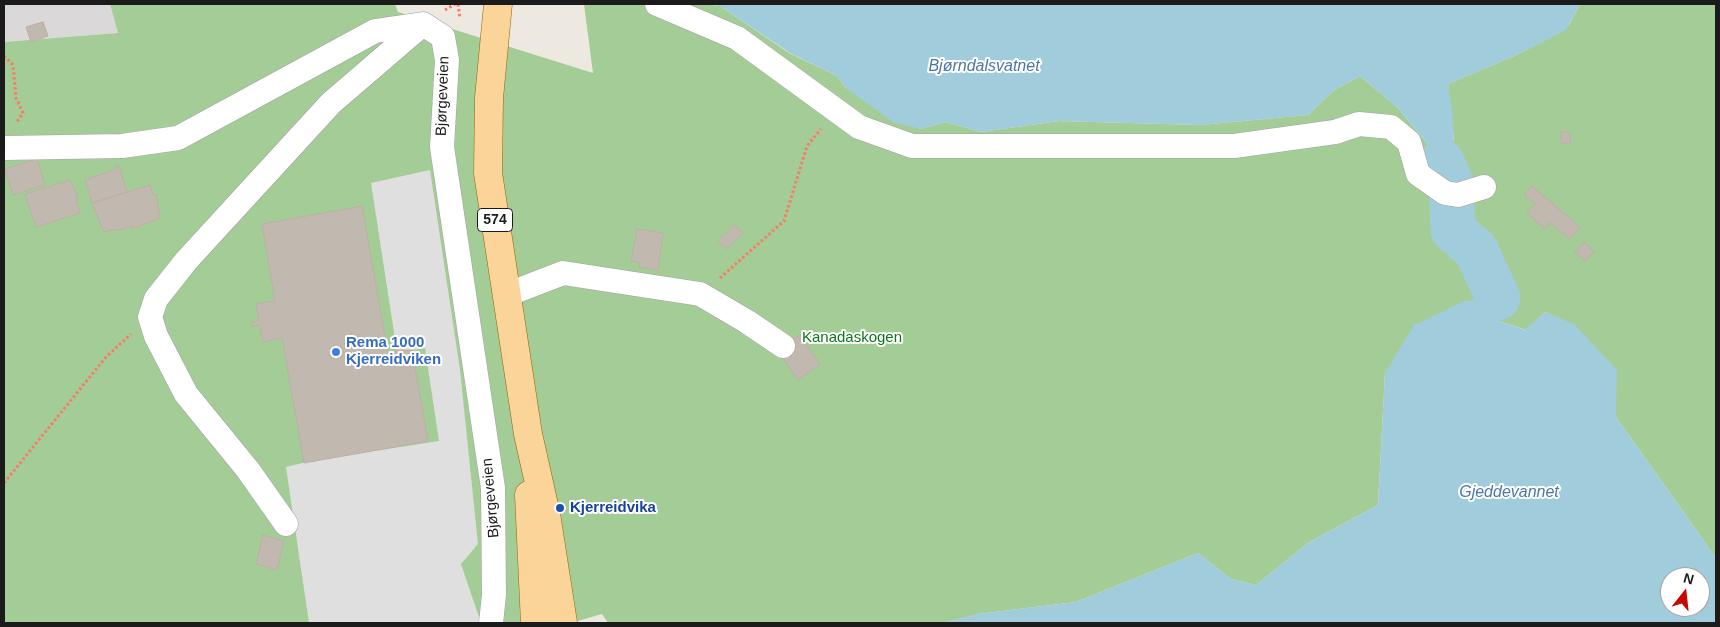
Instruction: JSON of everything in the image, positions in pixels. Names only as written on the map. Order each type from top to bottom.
[{"type":"main road","name":"574","points":[[498,4],[489,98],[488,173],[528,434],[546,514],[564,623]]},
{"type":"main road","name":"574","points":[[528,434],[530,539],[536,623]]},
{"type":"street","points":[[657,4],[737,38],[859,127],[912,146],[1234,146],[1335,132],[1359,124],[1391,127],[1408,142],[1418,174],[1451,194],[1484,187]]},
{"type":"street","points":[[7,137],[122,146],[178,138],[375,31],[424,24]]},
{"type":"street","points":[[286,524],[248,470],[186,394],[156,336],[150,317],[156,299],[186,261],[331,103],[424,24]]},
{"type":"street","name":"Bjørgeveien","points":[[424,24],[443,37],[447,60],[442,147],[493,488],[494,596],[491,623]]},
{"type":"street","points":[[506,295],[563,273],[700,294],[783,346]]},
{"type":"path","points":[[4,56],[14,65],[16,98],[23,113],[21,119],[7,137]]},
{"type":"path","points":[[700,294],[784,221],[807,146],[836,110]]},
{"type":"path","points":[[4,483],[106,357],[150,317]]},
{"type":"shaded area","points":[[4,4],[110,4],[118,33],[4,42]]},
{"type":"shaded area","points":[[430,170],[460,370],[478,544],[461,564],[481,623],[309,623],[286,467],[315,460],[439,441],[425,348],[397,352],[371,183]]},
{"type":"green space","name":"Kanadaskogen","points":[[110,4],[395,4],[398,12],[593,73],[584,4],[702,4],[720,6],[789,53],[837,76],[846,88],[920,129],[946,122],[981,132],[1059,121],[1200,125],[1308,115],[1334,90],[1360,76],[1398,108],[1437,156],[1454,139],[1448,84],[1514,56],[1561,32],[1569,25],[1580,4],[1716,4],[1716,558],[1616,417],[1616,370],[1574,325],[1545,312],[1526,330],[1496,320],[1498,298],[1385,373],[1378,505],[1308,543],[1256,585],[1231,579],[1198,553],[1076,602],[978,614],[943,623],[608,623],[602,614],[571,623],[4,623],[4,42],[118,33]]},
{"type":"water","name":"Bjørndalsvatnet","points":[[702,4],[1580,4],[1566,30],[1514,56],[1448,84],[1453,117],[1454,155],[1442,162],[1398,108],[1360,76],[1334,90],[1308,115],[1200,125],[1059,121],[981,132],[946,122],[920,129],[893,122],[846,88],[837,76],[790,53],[720,6]]},
{"type":"water","name":"Gjeddevannet","points":[[1498,298],[1496,320],[1525,330],[1545,312],[1574,324],[1617,370],[1616,417],[1716,558],[1716,623],[943,623],[978,614],[1076,602],[1198,553],[1231,579],[1256,585],[1308,543],[1378,505],[1385,373],[1414,325],[1464,301]]},
{"type":"building","points":[[43,22],[48,36],[31,42],[26,27]]},
{"type":"building","points":[[1561,132],[1570,132],[1570,144],[1561,143]]},
{"type":"building","points":[[37,159],[45,185],[13,195],[5,169]]},
{"type":"building","points":[[115,166],[119,166],[127,192],[92,203],[85,180],[116,169]]},
{"type":"building","points":[[70,180],[78,198],[76,199],[80,213],[36,227],[25,194]]},
{"type":"building","points":[[150,185],[153,195],[156,194],[160,218],[132,229],[132,226],[116,231],[115,229],[104,232],[92,203]]},
{"type":"building","points":[[1532,186],[1580,227],[1570,239],[1550,223],[1545,229],[1527,213],[1535,204],[1524,195]]},
{"type":"building","points":[[362,206],[388,354],[396,353],[396,350],[412,350],[428,441],[304,463],[282,338],[263,342],[259,325],[252,327],[252,322],[259,321],[256,304],[275,301],[262,224]]},
{"type":"building","points":[[734,225],[743,233],[726,249],[718,241]]},
{"type":"building","points":[[637,229],[663,233],[658,270],[639,267],[640,263],[631,261]]},
{"type":"building","points":[[1584,242],[1594,251],[1585,261],[1575,252]]},
{"type":"building","points":[[800,335],[820,364],[798,380],[782,357],[795,348],[790,341]]},
{"type":"building","points":[[263,535],[284,541],[277,570],[256,564]]},
{"type":"waterway","points":[[1442,162],[1451,183],[1453,230],[1476,250],[1498,298]]},
{"type":"place","name":"Rema 1000 Kjerreidviken","points":[[336,352]]},
{"type":"place","name":"Kjerreidvika","points":[[560,508]]}]
